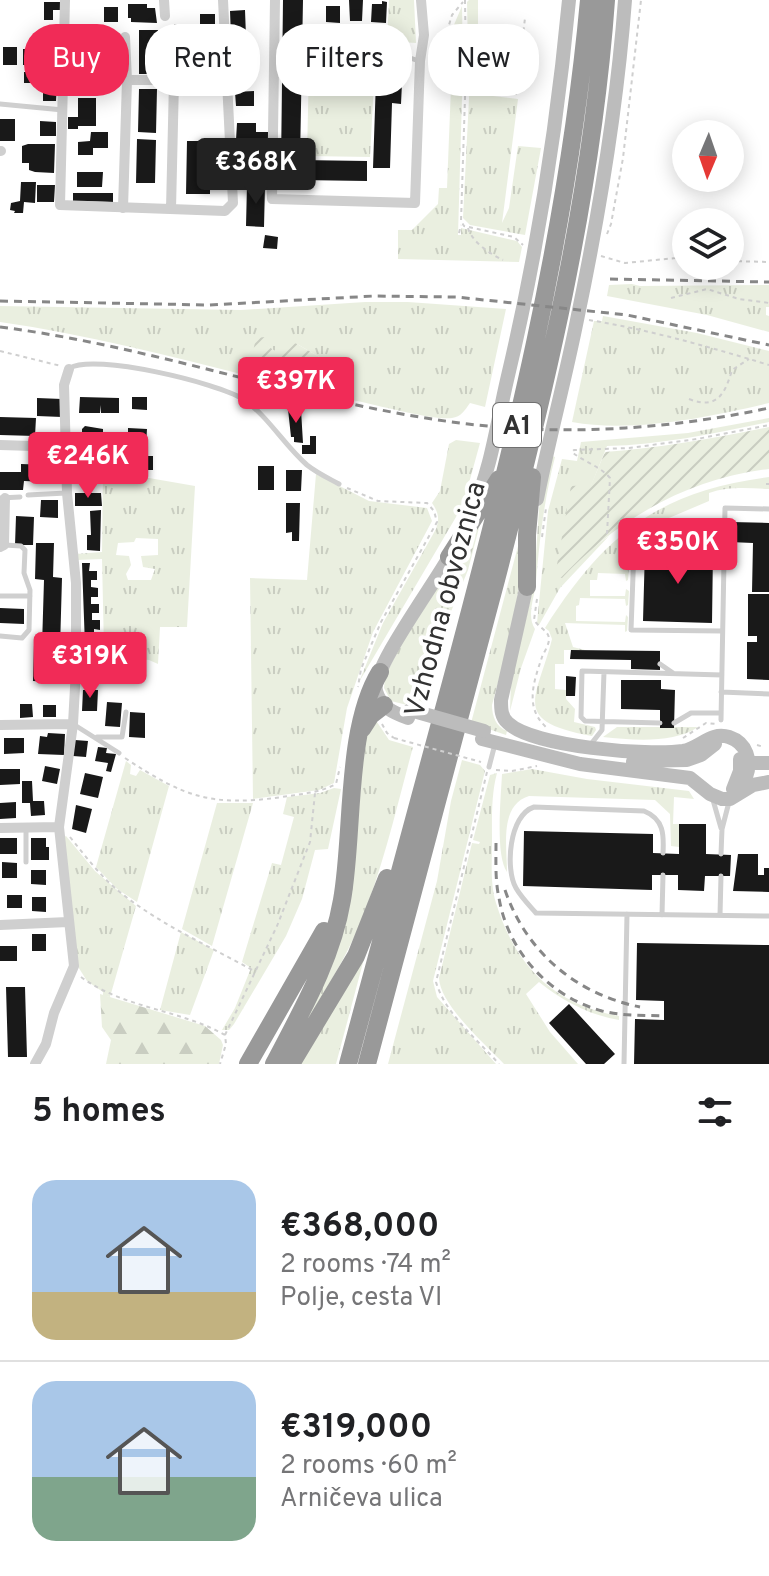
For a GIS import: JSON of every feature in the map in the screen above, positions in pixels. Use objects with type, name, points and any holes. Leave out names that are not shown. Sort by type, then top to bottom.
[{"type":"highway","name":"Vzhodna obvoznica","points":[[367,1064],[510,528],[544,387],[586,165],[598,3]]},
{"type":"highway","name":"Vzhodna obvoznica","points":[[348,1064],[507,466],[538,330],[598,3]]},
{"type":"highway","points":[[533,590],[530,497],[544,421],[544,387]]},
{"type":"highway","points":[[449,557],[507,466]]},
{"type":"highway","points":[[274,1064],[308,998],[333,937],[342,900],[363,708],[380,672]]},
{"type":"highway","points":[[361,731],[371,715],[380,710]]},
{"type":"highway","points":[[291,1064],[345,977],[375,913],[392,861],[409,838]]},
{"type":"highway","points":[[248,1064],[320,939],[335,902],[348,844]]},
{"type":"main road","points":[[569,0],[550,161],[511,364],[483,483],[449,557],[380,672],[376,691],[380,710],[409,714],[565,761],[642,771],[651,769],[732,794]]},
{"type":"main road","points":[[582,746],[519,730],[508,724],[502,713],[502,693],[533,590],[537,497],[597,221],[625,0]]},
{"type":"main road","points":[[487,738],[580,755],[677,762],[727,730],[740,744],[745,757],[746,777]]},
{"type":"main road","points":[[702,783],[707,741]]},
{"type":"main road","points":[[536,746],[682,751],[707,741],[730,746],[745,757],[767,758]]},
{"type":"main road","points":[[732,794],[745,757]]},
{"type":"main road","points":[[732,794],[746,777],[769,772]]},
{"type":"main road","points":[[702,783],[718,798],[769,782]]},
{"type":"street","points":[[65,0],[60,205],[225,211],[231,207],[228,96]]},
{"type":"street","points":[[164,0],[165,16]]},
{"type":"street","points":[[223,0],[224,24]]},
{"type":"street","points":[[275,0],[272,199],[415,203],[420,61],[424,35],[421,0]]},
{"type":"street","points":[[123,208],[126,96]]},
{"type":"street","points":[[171,209],[174,96]]},
{"type":"street","points":[[35,1064],[46,1044],[54,1013],[74,966],[59,825],[73,724],[76,601],[66,462],[64,385],[69,369]]},
{"type":"street","points":[[0,445],[66,447]]},
{"type":"street","points":[[2,498],[2,546]]},
{"type":"street","points":[[0,725],[73,724]]},
{"type":"street","points":[[0,828],[59,825]]},
{"type":"street","points":[[0,925],[68,922]]},
{"type":"lane","points":[[412,58],[420,61]]},
{"type":"lane","points":[[0,104],[64,110]]},
{"type":"lane","points":[[69,369],[90,362],[121,366],[233,393],[256,410],[305,462],[339,484]]},
{"type":"lane","points":[[66,462],[135,473]]},
{"type":"lane","points":[[28,495],[67,493]]},
{"type":"lane","points":[[2,498],[20,497]]},
{"type":"lane","points":[[727,730],[721,716],[725,508],[769,509]]},
{"type":"lane","points":[[722,631],[631,630],[634,548],[640,540],[648,535],[724,535]]},
{"type":"lane","points":[[0,636],[22,638],[28,634],[30,596],[24,573],[25,550],[21,546],[2,546]]},
{"type":"lane","points":[[0,596],[30,596]]},
{"type":"lane","points":[[622,672],[631,664]]},
{"type":"lane","points":[[660,664],[674,674]]},
{"type":"lane","points":[[660,723],[585,721],[581,717],[582,671],[722,675]]},
{"type":"lane","points":[[582,746],[602,730],[604,672]]},
{"type":"lane","points":[[721,692],[769,694]]},
{"type":"lane","points":[[96,736],[122,737],[126,712]]},
{"type":"lane","points":[[674,723],[691,713],[721,716]]},
{"type":"lane","points":[[707,741],[721,716]]},
{"type":"lane","points":[[73,724],[119,753]]},
{"type":"lane","points":[[487,738],[489,767]]},
{"type":"lane","points":[[702,783],[722,829]]},
{"type":"lane","points":[[721,854],[722,829],[732,794]]},
{"type":"lane","points":[[663,853],[662,826],[644,811],[534,807],[518,818],[513,834],[512,875],[515,886],[536,913],[769,916]]},
{"type":"lane","points":[[26,827],[26,862]]},
{"type":"lane","points":[[662,915],[663,875]]},
{"type":"lane","points":[[720,915],[721,876]]},
{"type":"lane","points":[[624,1064],[627,914]]},
{"type":"path","points":[[449,24],[452,15],[465,0]]},
{"type":"path","points":[[459,233],[462,224],[465,0]]},
{"type":"path","points":[[605,239],[611,224],[623,158],[641,0]]},
{"type":"path","points":[[524,24],[525,18]]},
{"type":"path","points":[[462,224],[519,240],[524,250]]},
{"type":"path","points":[[468,227],[471,236],[493,256],[503,260]]},
{"type":"path","points":[[601,257],[625,263],[672,258]]},
{"type":"path","points":[[744,261],[769,262]]},
{"type":"path","points":[[671,298],[707,289],[739,299],[769,303]]},
{"type":"path","points":[[588,320],[607,321],[769,365]]},
{"type":"path","points":[[0,351],[45,360],[69,369]]},
{"type":"path","points":[[689,399],[700,403],[718,399],[725,392],[732,370],[750,358]]},
{"type":"path","points":[[607,534],[610,478],[572,452],[697,439],[769,425]]},
{"type":"path","points":[[339,484],[378,501],[427,503],[434,511],[437,522],[381,622],[361,669],[358,688]]},
{"type":"path","points":[[542,537],[547,500]]},
{"type":"path","points":[[533,590],[534,620],[549,638],[533,687],[533,704],[540,721],[550,729]]},
{"type":"path","points":[[380,710],[387,733],[394,738],[481,762]]},
{"type":"path","points":[[682,739],[707,741]]},
{"type":"path","points":[[767,758],[764,747],[769,749]]},
{"type":"path","points":[[119,753],[169,786],[208,800],[250,801],[315,792],[336,784]]},
{"type":"path","points":[[499,1064],[449,1007],[440,995],[436,982],[489,767],[508,772]]},
{"type":"path","points":[[220,1064],[226,1044],[225,1035],[277,926],[310,842],[315,792]]},
{"type":"path","points":[[59,825],[119,892],[156,918],[256,972]]},
{"type":"path","points":[[470,841],[475,842]]},
{"type":"path","points":[[74,966],[81,977],[100,991],[132,1004],[194,1020],[225,1035]]},
{"type":"green space","points":[[389,0],[414,0],[416,43],[412,43],[412,24],[388,24]]},
{"type":"green space","points":[[478,0],[478,24],[467,24],[467,2]]},
{"type":"green space","points":[[462,6],[462,24],[454,24]]},
{"type":"green space","points":[[308,96],[373,96],[370,157],[307,156]]},
{"type":"green space","points":[[451,96],[462,96],[458,235],[461,235],[461,228],[517,241],[522,247],[519,262],[398,259],[398,230],[412,230],[438,204],[439,188],[447,188]]},
{"type":"green space","points":[[493,96],[518,99],[502,223],[509,208],[518,146],[541,148],[525,235],[470,225],[463,218],[469,98]]},
{"type":"green space","points":[[609,285],[769,285],[766,315],[769,316],[769,332],[707,315],[607,296]]},
{"type":"green space","points":[[365,302],[506,309],[485,407],[470,403],[462,413],[452,418],[406,412],[90,338],[0,322],[0,306],[241,310]],"holes":[[[264,344],[275,351],[297,344],[323,359],[319,378],[251,365]]]},
{"type":"green space","points":[[603,316],[697,333],[769,351],[769,403],[645,425],[572,422],[594,321],[602,321]]},
{"type":"green space","points":[[265,337],[265,344],[275,351],[284,339],[323,359],[319,379],[250,365],[256,338]]},
{"type":"green space","points":[[769,418],[769,422],[688,438],[607,446],[562,577],[583,555],[609,536],[560,588],[539,625],[537,623],[548,511],[562,459],[577,461],[581,442],[688,433]]},
{"type":"green space","points":[[769,427],[769,469],[711,482],[656,505],[606,537],[562,578],[555,576],[571,486],[591,485],[605,452],[708,439]]},
{"type":"green space","points":[[456,440],[480,443],[466,494],[456,517],[359,682],[383,623],[436,529],[438,515],[432,503],[440,491],[449,444]]},
{"type":"green space","points":[[552,456],[555,457],[531,612],[535,629],[510,711],[511,681],[534,585],[539,508]]},
{"type":"green space","points":[[103,470],[195,486],[187,627],[160,627],[158,664],[149,660],[123,658],[117,650],[104,649],[102,559],[77,560],[76,554],[102,552]],"holes":[[[136,538],[158,539],[158,555],[141,556],[143,567],[155,569],[151,580],[128,580],[129,556],[116,555],[118,543],[134,542]]]},
{"type":"green space","points":[[316,474],[369,501],[427,508],[432,521],[373,632],[347,708],[334,783],[319,790],[253,799],[250,578],[307,580]]},
{"type":"green space","points":[[769,477],[769,489],[731,488],[709,493],[709,501],[643,529],[631,546],[628,580],[625,574],[598,573],[597,580],[590,580],[590,596],[625,596],[626,589],[629,591],[628,605],[625,599],[580,598],[576,606],[576,621],[625,622],[626,615],[627,631],[625,625],[565,623],[573,647],[585,650],[564,650],[564,664],[555,664],[555,689],[566,690],[566,699],[575,709],[574,722],[595,727],[596,730],[592,736],[566,730],[539,715],[535,704],[536,692],[552,639],[545,628],[589,568],[612,543],[637,523],[695,494]]},
{"type":"green space","points":[[481,520],[468,570],[448,619],[423,709],[391,701],[384,688],[385,676],[402,643]]},
{"type":"green space","points":[[522,531],[517,598],[492,705],[495,721],[507,731],[506,735],[471,723]]},
{"type":"green space","points":[[375,719],[389,740],[413,747],[383,859],[360,924],[337,970],[293,1043],[317,990],[368,727]]},
{"type":"green space","points":[[617,727],[698,727],[665,738],[639,740],[603,737]]},
{"type":"green space","points":[[462,760],[480,765],[485,771],[433,981],[437,997],[496,1064],[388,1064],[437,881],[451,801]]},
{"type":"green space","points":[[126,761],[131,765],[130,774],[136,776],[140,770],[169,786],[137,902],[117,889],[96,867]]},
{"type":"green space","points":[[532,769],[689,791],[694,799],[674,797],[673,824],[679,824],[679,847],[671,846],[670,814],[655,800],[529,796],[519,801],[509,817],[507,872],[500,840],[502,774]]},
{"type":"green space","points":[[497,773],[492,807],[493,888],[504,925],[514,945],[526,963],[556,991],[574,1002],[619,1016],[619,1020],[587,1011],[539,982],[526,994],[550,1032],[578,1064],[504,1064],[465,1024],[441,989],[439,978],[472,843],[480,842],[473,840],[490,775]]},
{"type":"green space","points":[[341,789],[328,849],[315,850],[302,899],[286,936],[234,1024],[229,1030],[222,1030],[235,1008],[251,968],[242,962],[272,863],[281,865],[294,817],[283,814],[287,797]]},
{"type":"green space","points":[[217,803],[253,803],[212,946],[182,929]]},
{"type":"green space","points":[[66,836],[95,871],[136,906],[110,997],[103,996],[103,992],[87,981],[77,965]]},
{"type":"green space","points":[[181,932],[214,950],[190,1015],[160,1010]]},
{"type":"green space","points":[[365,955],[336,1064],[299,1064]]},
{"type":"green space","points":[[100,994],[205,1026],[223,1045],[219,1064],[106,1064],[111,1040],[102,1027]]},
{"type":"building","points":[[283,0],[303,0],[303,24],[283,24]]},
{"type":"building","points":[[349,0],[363,0],[362,21],[350,21]]},
{"type":"building","points":[[382,1],[387,2],[386,23],[371,22],[372,4],[382,4]]},
{"type":"building","points":[[44,2],[61,2],[61,10],[53,10],[53,20],[44,20]]},
{"type":"building","points":[[128,4],[147,4],[147,8],[155,8],[157,23],[131,22]]},
{"type":"building","points":[[326,6],[340,6],[340,23],[326,22]]},
{"type":"building","points":[[104,7],[118,7],[118,22],[104,22]]},
{"type":"building","points":[[245,10],[246,24],[230,24],[230,11]]},
{"type":"building","points":[[200,14],[215,14],[215,24],[200,24]]},
{"type":"building","points":[[139,30],[145,30],[145,74],[139,74]]},
{"type":"building","points":[[3,47],[17,47],[17,65],[3,65]]},
{"type":"building","points":[[139,89],[145,89],[145,96],[157,96],[156,133],[138,132]]},
{"type":"building","points":[[43,96],[56,96],[56,101],[43,101]]},
{"type":"building","points":[[235,96],[254,96],[254,106],[236,106]]},
{"type":"building","points":[[282,96],[301,96],[300,160],[367,161],[367,181],[300,180],[300,165],[281,165]]},
{"type":"building","points":[[375,96],[401,96],[401,104],[392,103],[390,168],[373,168]]},
{"type":"building","points":[[78,98],[96,98],[96,126],[68,129],[68,117],[78,117]]},
{"type":"building","points":[[0,119],[15,119],[15,141],[0,141]]},
{"type":"building","points":[[40,121],[56,122],[56,136],[40,136]]},
{"type":"building","points":[[237,123],[256,123],[256,132],[270,132],[270,150],[261,150],[261,143],[254,143],[254,140],[236,140]]},
{"type":"building","points":[[91,132],[108,132],[108,148],[93,148],[93,155],[78,155],[78,142],[90,141]]},
{"type":"building","points":[[137,139],[156,140],[155,183],[136,183]]},
{"type":"building","points":[[187,141],[206,141],[205,189],[210,189],[210,194],[186,194]]},
{"type":"building","points":[[55,144],[54,173],[35,172],[29,170],[29,163],[22,163],[22,146]]},
{"type":"building","points":[[237,151],[255,151],[255,166],[250,166],[251,176],[243,176],[238,170]]},
{"type":"building","points":[[77,172],[103,172],[102,187],[77,187]]},
{"type":"building","points":[[21,182],[36,182],[35,203],[24,202],[23,213],[14,213],[10,210],[11,203],[20,201]]},
{"type":"building","points":[[37,185],[55,185],[54,202],[37,202]]},
{"type":"building","points":[[247,185],[265,185],[264,227],[246,226]]},
{"type":"building","points":[[73,193],[113,193],[113,202],[73,201]]},
{"type":"building","points":[[265,235],[278,237],[277,249],[263,248]]},
{"type":"building","points":[[80,397],[119,398],[119,413],[101,413],[100,405],[100,413],[79,413]]},
{"type":"building","points":[[132,397],[147,397],[147,410],[132,409]]},
{"type":"building","points":[[37,398],[62,399],[62,417],[37,416]]},
{"type":"building","points":[[288,409],[301,410],[303,443],[294,442],[294,437],[291,437]]},
{"type":"building","points":[[0,417],[36,418],[35,436],[0,435]]},
{"type":"building","points":[[85,426],[103,429],[103,441],[82,441]]},
{"type":"building","points":[[128,428],[147,429],[146,445],[123,445],[123,434],[128,434]]},
{"type":"building","points":[[310,436],[316,436],[316,454],[302,454],[302,445],[310,445]]},
{"type":"building","points":[[134,451],[153,456],[153,470],[137,470]]},
{"type":"building","points":[[21,464],[49,465],[50,482],[24,481],[23,490],[0,490],[0,472],[21,472]]},
{"type":"building","points":[[258,466],[274,466],[274,490],[258,490]]},
{"type":"building","points":[[286,470],[302,470],[301,491],[286,491]]},
{"type":"building","points":[[75,493],[101,493],[102,506],[75,506]]},
{"type":"building","points":[[41,500],[58,500],[58,518],[40,517]]},
{"type":"building","points":[[286,503],[300,503],[299,541],[292,541],[292,532],[286,533]]},
{"type":"building","points":[[101,510],[100,551],[87,550],[87,535],[91,535],[90,511]]},
{"type":"building","points":[[16,516],[34,517],[33,545],[15,545]]},
{"type":"building","points":[[731,522],[769,523],[769,592],[752,592],[753,543],[730,542]]},
{"type":"building","points":[[36,543],[54,543],[53,577],[62,578],[60,648],[50,648],[50,682],[33,681],[34,645],[42,646],[44,580],[35,579]]},
{"type":"building","points":[[645,549],[713,550],[712,623],[643,621]]},
{"type":"building","points":[[82,563],[90,563],[89,571],[97,571],[97,580],[91,580],[91,587],[98,588],[98,597],[91,597],[91,604],[99,604],[99,613],[92,613],[92,620],[100,620],[100,630],[94,629],[94,637],[101,637],[101,646],[85,646]]},
{"type":"building","points":[[748,594],[769,594],[769,680],[747,679],[747,642],[757,642],[757,636],[748,636]]},
{"type":"building","points":[[0,608],[24,609],[24,624],[0,623]]},
{"type":"building","points":[[571,650],[660,651],[660,670],[631,669],[631,660],[570,659]]},
{"type":"building","points":[[566,676],[576,677],[575,696],[566,696]]},
{"type":"building","points":[[621,680],[661,680],[661,689],[675,690],[674,728],[660,728],[660,710],[621,709]]},
{"type":"building","points":[[83,690],[98,690],[97,711],[82,711]]},
{"type":"building","points":[[107,702],[122,703],[120,727],[105,726]]},
{"type":"building","points":[[20,704],[32,704],[33,717],[20,718]]},
{"type":"building","points":[[43,705],[56,705],[56,717],[43,717]]},
{"type":"building","points":[[130,712],[145,713],[145,738],[129,737]]},
{"type":"building","points":[[48,733],[65,734],[64,755],[38,754],[40,736],[47,737]]},
{"type":"building","points":[[4,738],[24,738],[24,753],[4,754]]},
{"type":"building","points":[[75,740],[88,741],[86,757],[73,756]]},
{"type":"building","points":[[98,747],[107,748],[106,753],[116,754],[111,772],[106,771],[108,763],[95,761]]},
{"type":"building","points":[[45,766],[60,769],[57,784],[42,781]]},
{"type":"building","points":[[0,769],[20,769],[20,784],[0,785]]},
{"type":"building","points":[[85,773],[103,777],[98,798],[80,794]]},
{"type":"building","points":[[22,781],[32,781],[33,801],[44,801],[45,815],[31,816],[30,803],[22,803]]},
{"type":"building","points":[[16,802],[16,818],[0,819],[0,803]]},
{"type":"building","points":[[76,805],[92,809],[86,833],[72,829]]},
{"type":"building","points":[[679,824],[706,824],[706,854],[731,855],[730,876],[705,876],[704,891],[678,890],[678,875],[652,875],[652,890],[523,886],[524,831],[653,834],[653,853],[679,854]]},
{"type":"building","points":[[0,838],[17,838],[17,854],[0,854]]},
{"type":"building","points":[[31,838],[46,838],[49,860],[31,860]]},
{"type":"building","points":[[738,854],[758,854],[758,875],[764,875],[764,868],[769,868],[769,892],[733,891]]},
{"type":"building","points":[[2,862],[17,863],[17,878],[2,878]]},
{"type":"building","points":[[31,870],[46,870],[46,885],[31,884]]},
{"type":"building","points":[[7,895],[22,895],[22,908],[7,908]]},
{"type":"building","points":[[32,897],[46,897],[46,912],[32,911]]},
{"type":"building","points":[[32,934],[46,934],[46,951],[32,951]]},
{"type":"building","points":[[637,943],[769,945],[769,1064],[634,1064],[635,1019],[664,1020],[664,1001],[636,1000]]},
{"type":"building","points":[[0,946],[17,946],[17,961],[0,961]]},
{"type":"building","points":[[6,987],[25,987],[27,1057],[8,1057]]},
{"type":"building","points":[[569,1004],[615,1054],[604,1064],[586,1064],[549,1023]]},
{"type":"railway","points":[[610,279],[769,282]]},
{"type":"railway","points":[[0,301],[209,305],[374,296],[456,297],[627,315],[769,345]]},
{"type":"railway","points":[[0,327],[118,348],[350,404],[468,424],[582,430],[694,421],[769,408]]},
{"type":"railway","points":[[496,843],[497,884],[504,918],[534,970],[565,995],[602,1011],[664,1016]]},
{"type":"railway","points":[[505,890],[526,933],[556,967],[595,992],[640,1007]]}]
